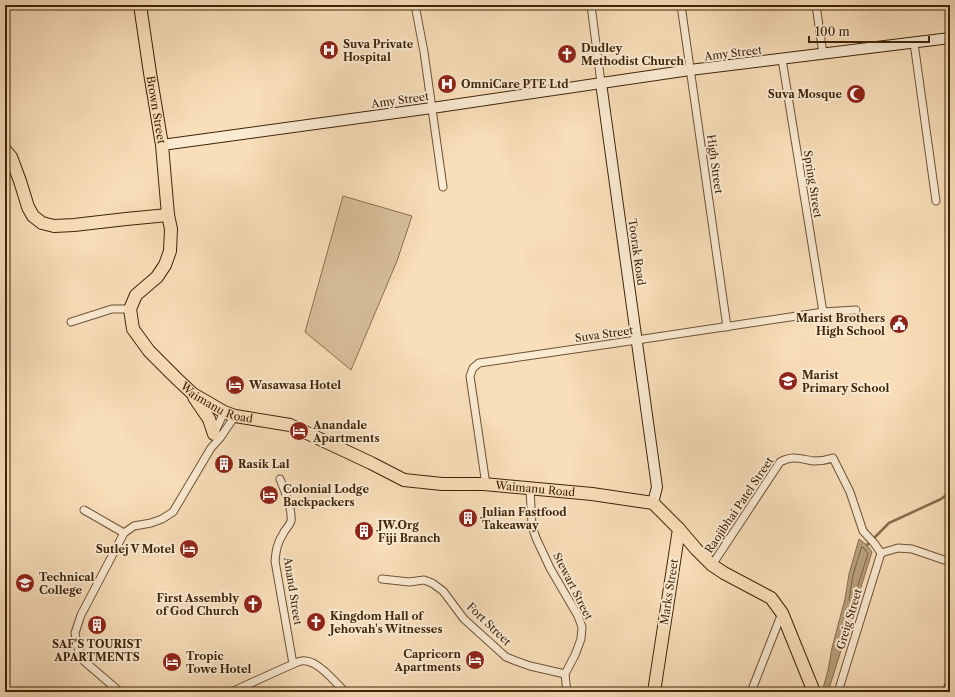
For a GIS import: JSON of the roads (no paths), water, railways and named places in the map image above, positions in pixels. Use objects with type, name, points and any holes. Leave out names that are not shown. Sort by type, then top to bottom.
[{"type":"main road","name":"Brown Street","points":[[140,5],[162,146],[168,215]]},
{"type":"main road","name":"Amy Street","points":[[162,146],[690,70],[950,38]]},
{"type":"main road","name":"Toorak Road","points":[[601,83],[657,487],[652,503]]},
{"type":"main road","points":[[5,150],[11,157],[28,207],[33,216],[42,223],[54,226],[74,225],[168,215],[171,229],[170,251],[165,265],[157,277],[136,295],[130,308]]},
{"type":"main road","name":"Waimanu Road","points":[[130,308],[133,329],[149,351],[193,394],[229,414],[290,425],[404,480],[442,484],[484,484],[592,494],[652,503]]},
{"type":"main road","points":[[193,394],[209,419],[214,434]]},
{"type":"main road","points":[[652,503],[679,529],[712,565],[771,598],[782,613],[814,692]]},
{"type":"main road","name":"Marks Street","points":[[654,692],[679,529]]},
{"type":"street","points":[[415,5],[424,52],[443,187]]},
{"type":"street","name":"Toorak Road","points":[[591,5],[601,83]]},
{"type":"street","name":"High Street","points":[[681,5],[727,326]]},
{"type":"street","points":[[816,5],[823,54]]},
{"type":"street","points":[[914,43],[936,201]]},
{"type":"street","name":"Spring Street","points":[[782,59],[823,312]]},
{"type":"street","points":[[71,322],[112,308],[130,308]]},
{"type":"street","name":"Suva Street","points":[[484,484],[485,478],[470,376],[473,368],[479,362],[823,312],[856,310]]},
{"type":"street","points":[[211,448],[214,434],[229,414]]},
{"type":"street","points":[[120,692],[84,661],[78,648],[75,633],[81,615],[124,533],[134,526],[151,523],[162,519],[173,512],[211,448],[220,438],[229,414]]},
{"type":"street","name":"Raojibhai Patel Street","points":[[712,565],[780,462],[787,458],[815,461],[823,461],[833,458],[850,492],[863,531],[881,553]]},
{"type":"street","name":"Anand Street","points":[[280,479],[287,497],[291,520],[278,544],[275,561],[293,664]]},
{"type":"street","name":"Stewart Street","points":[[530,489],[532,526],[536,538],[550,568],[578,616],[582,627],[581,639],[565,674]]},
{"type":"street","points":[[84,510],[124,533]]},
{"type":"street","points":[[881,553],[898,548],[912,549],[950,562]]},
{"type":"street","name":"Greig Street","points":[[838,692],[881,553]]},
{"type":"street","name":"Fort Street","points":[[382,579],[409,582],[424,580],[432,583],[443,591],[464,619],[506,657],[530,666],[565,674]]},
{"type":"street","points":[[751,692],[782,613]]},
{"type":"street","points":[[231,692],[304,660],[318,666],[345,692]]},
{"type":"street","points":[[565,674],[566,692]]},
{"type":"street","points":[[945,692],[950,684]]},
{"type":"water","points":[[859,539],[867,545],[872,552],[828,692],[822,692],[845,599],[849,574]]},
{"type":"waterway","points":[[867,545],[889,523],[941,499],[950,492]]},
{"type":"place","name":"Suva Private Hospital","points":[[329,50]]},
{"type":"place","name":"Dudley Methodist Church","points":[[567,54]]},
{"type":"place","name":"OmniCare PTE Ltd","points":[[447,84]]},
{"type":"place","name":"Suva Mosque","points":[[856,94]]},
{"type":"place","name":"Marist Brothers High School","points":[[899,324]]},
{"type":"place","name":"Marist Primary School","points":[[788,381]]},
{"type":"place","name":"Wasawasa Hotel","points":[[235,385]]},
{"type":"place","name":"Anandale Apartments","points":[[299,431]]},
{"type":"place","name":"Rasik Lal","points":[[224,464]]},
{"type":"place","name":"Colonial Lodge Backpackers","points":[[269,495]]},
{"type":"place","name":"Julian Fastfood Takeaway","points":[[468,518]]},
{"type":"place","name":"JW.Org Fiji Branch","points":[[364,531]]},
{"type":"place","name":"Sutlej V Motel","points":[[189,549]]},
{"type":"place","name":"Technical College","points":[[25,583]]},
{"type":"place","name":"First Assembly of God Church","points":[[253,604]]},
{"type":"place","name":"Kingdom Hall of Jehovah's Witnesses","points":[[316,622]]},
{"type":"place","name":"SAF'S TOURIST APARTMENTS","points":[[97,625]]},
{"type":"place","name":"Capricorn Apartments","points":[[475,660]]},
{"type":"place","name":"Tropic Towe Hotel","points":[[172,662]]}]
